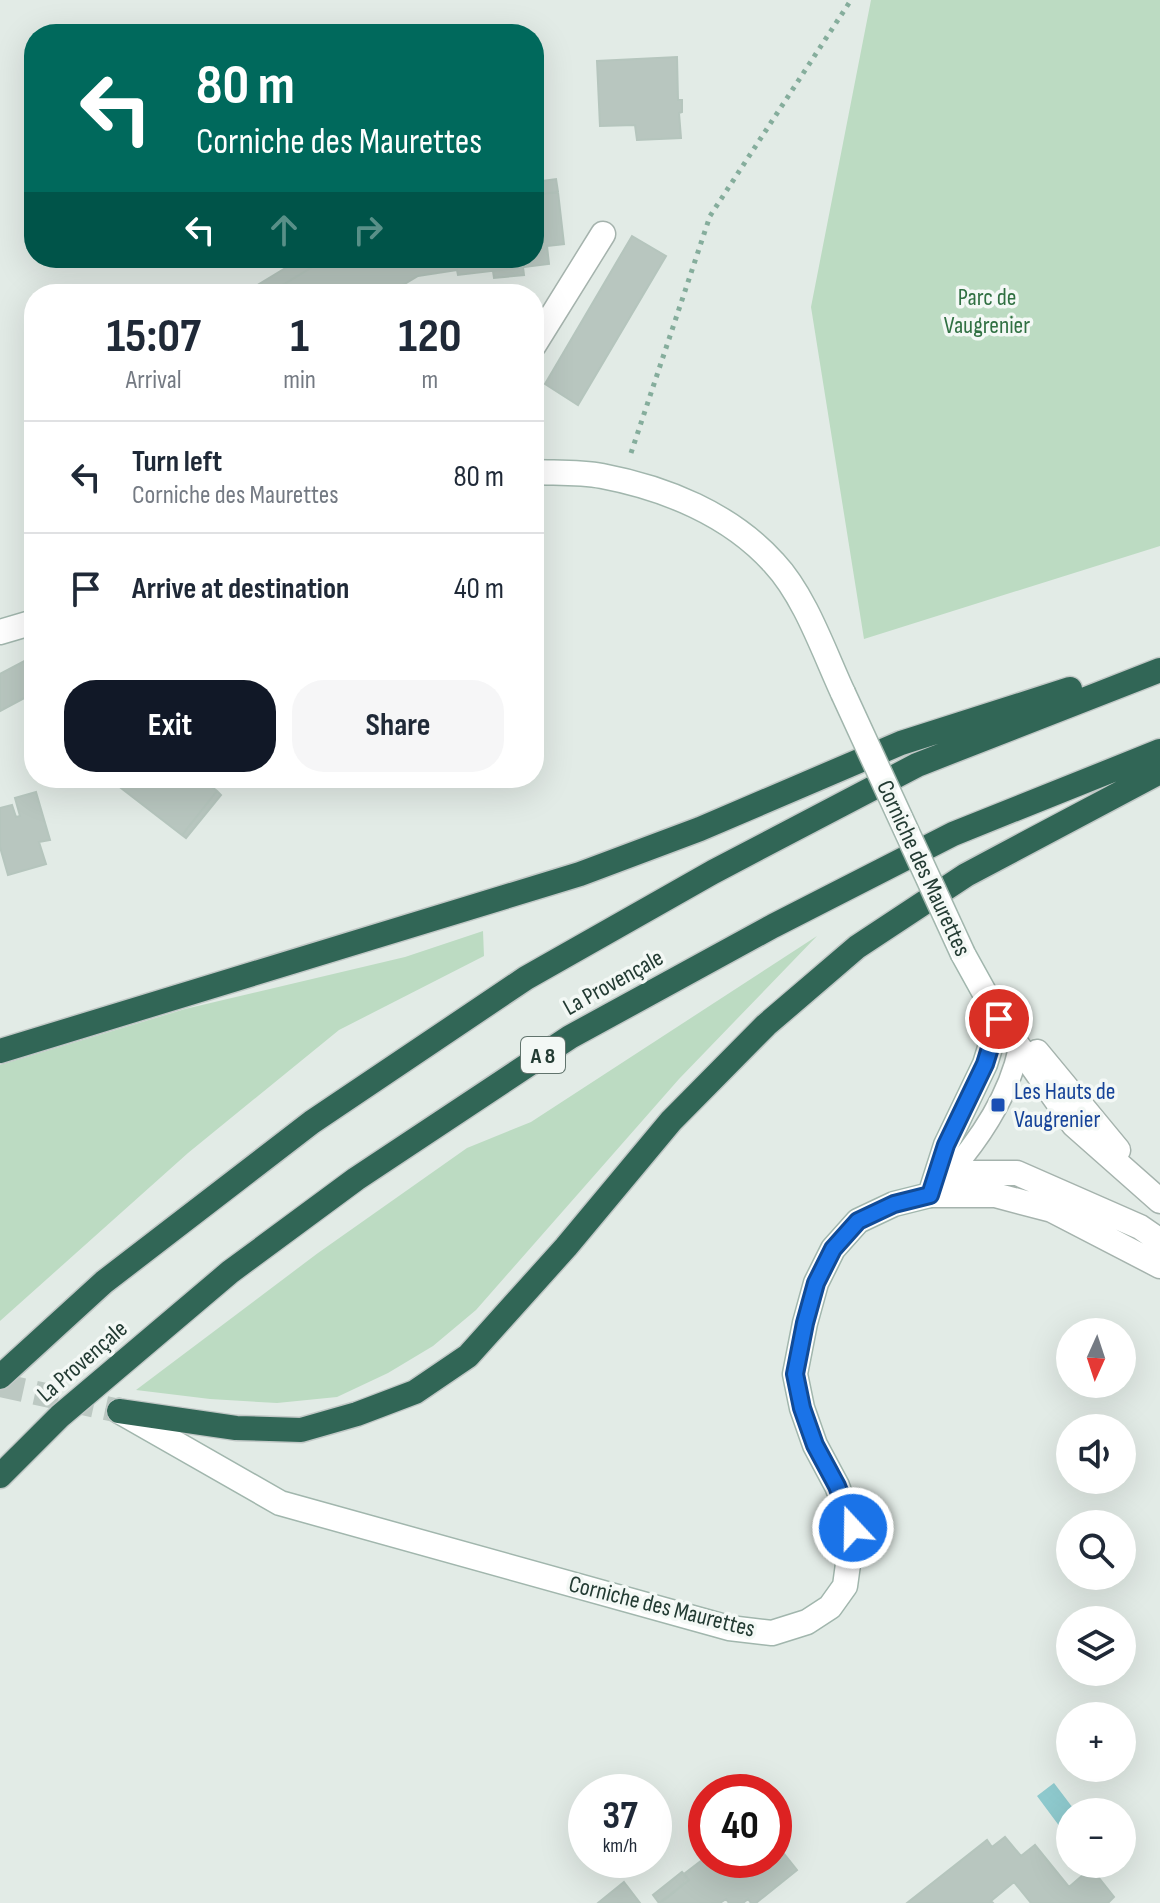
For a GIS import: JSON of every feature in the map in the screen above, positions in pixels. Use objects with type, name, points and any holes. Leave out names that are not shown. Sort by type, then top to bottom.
[{"type":"highway","points":[[0,1051],[580,874],[700,829],[901,743],[1160,661]]},
{"type":"highway","name":"La Provençale","points":[[0,1377],[104,1282],[312,1122],[526,978],[713,872],[917,765],[1160,670]]},
{"type":"highway","name":"La Provençale","points":[[0,1476],[60,1416],[230,1272],[356,1179],[570,1037],[773,926],[953,834],[1160,751]]},
{"type":"highway","points":[[119,1411],[236,1428],[301,1430],[357,1414],[415,1392],[468,1356],[566,1247],[671,1121],[766,1025],[857,947],[966,875],[1160,772]]},
{"type":"street","points":[[544,329],[603,234]]},
{"type":"street","name":"Corniche des Maurettes","points":[[544,472],[599,475],[690,502],[738,530],[776,564],[799,600],[963,954],[999,1019]]},
{"type":"street","points":[[0,632],[24,625]]},
{"type":"street","points":[[999,1019],[1074,1125],[1156,1197]]},
{"type":"street","points":[[930,1195],[946,1145],[985,1064],[999,1019]]},
{"type":"street","points":[[999,1019],[1040,1055],[1156,1197]]},
{"type":"street","points":[[930,1195],[965,1173],[1017,1173],[1140,1227],[1160,1241]]},
{"type":"street","name":"Corniche des Maurettes","points":[[119,1411],[280,1503],[729,1628],[772,1633],[807,1622],[830,1607],[845,1586],[850,1559],[853,1528],[837,1486],[815,1445],[802,1408],[795,1374],[816,1283],[833,1249],[858,1221],[894,1204],[930,1195]]},
{"type":"street","points":[[930,1195],[995,1195],[1052,1210],[1160,1266]]},
{"type":"lane","points":[[930,1195],[980,1137],[1014,1071],[1019,1048]]},
{"type":"path","points":[[622,481],[710,216],[851,0]]},
{"type":"green space","name":"Parc de Vaugrenier","points":[[871,0],[1160,0],[1160,546],[864,639],[811,307]]},
{"type":"green space","points":[[483,931],[484,956],[339,1030],[188,1153],[0,1321],[0,1065],[185,1009],[405,957]]},
{"type":"green space","points":[[817,936],[679,1079],[476,1310],[433,1346],[388,1373],[337,1397],[277,1403],[136,1390],[318,1253],[467,1148],[531,1122]]},
{"type":"water","points":[[1054,1783],[1065,1798],[1056,1798],[1056,1822],[1037,1796]]},
{"type":"building","points":[[677,57],[678,100],[682,100],[682,112],[679,113],[681,138],[637,140],[635,125],[600,126],[597,61]]},
{"type":"building","points":[[556,179],[558,192],[544,194],[544,181]]},
{"type":"building","points":[[558,192],[564,244],[547,246],[549,264],[544,265],[544,194]]},
{"type":"building","points":[[632,236],[666,256],[578,405],[545,384]]},
{"type":"building","points":[[286,268],[311,268],[284,284],[259,284]]},
{"type":"building","points":[[311,268],[516,268],[458,275],[457,270],[418,276],[405,284],[284,284]]},
{"type":"building","points":[[523,268],[524,275],[494,278],[493,271]]},
{"type":"building","points":[[24,661],[24,698],[0,711],[0,674]]},
{"type":"building","points":[[121,788],[213,788],[217,791],[182,835]]},
{"type":"building","points":[[217,791],[221,795],[186,838],[182,835]]},
{"type":"building","points":[[36,792],[50,840],[39,842],[46,864],[8,875],[0,847],[0,808],[12,805],[16,817],[20,816],[15,798]]},
{"type":"building","points":[[1005,1837],[1021,1856],[1035,1845],[1056,1871],[1056,1878],[1062,1878],[1069,1887],[1079,1878],[1099,1878],[1114,1897],[1108,1903],[1031,1903],[1014,1882],[991,1901],[993,1903],[907,1903],[987,1840],[992,1847]]},
{"type":"building","points":[[688,1871],[688,1878],[787,1878],[756,1903],[748,1899],[743,1903],[729,1903],[726,1899],[720,1903],[661,1903],[689,1880],[684,1874]]},
{"type":"building","points":[[682,1872],[689,1880],[659,1903],[653,1895]]},
{"type":"building","points":[[624,1882],[640,1903],[598,1903]]},
{"type":"tunnel","points":[[0,1385],[119,1411]]},
{"type":"place","name":"Les Hauts de Vaugrenier","points":[[998,1105]]},
{"type":"route","points":[[853,1528],[837,1486],[815,1445],[802,1408],[795,1374],[816,1283],[833,1249],[858,1221],[894,1204],[930,1195],[946,1145],[985,1064],[999,1019]]}]
